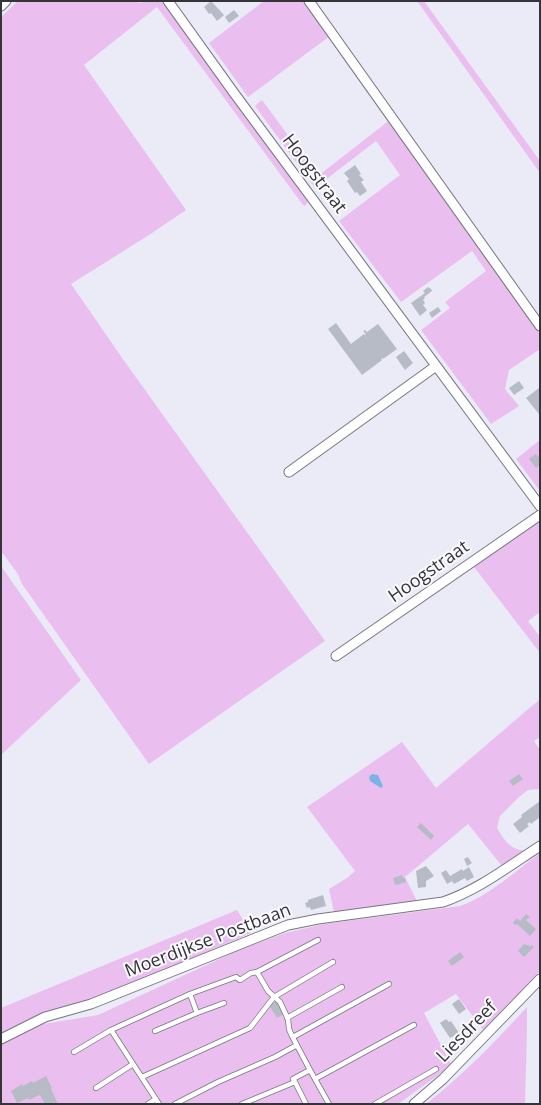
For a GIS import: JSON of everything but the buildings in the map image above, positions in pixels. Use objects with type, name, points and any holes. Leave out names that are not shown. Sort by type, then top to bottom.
[{"type":"street","points":[[1,6],[6,1]]},
{"type":"street","name":"Hoogstraat","points":[[168,1],[540,506]]},
{"type":"street","points":[[309,1],[540,326]]},
{"type":"street","points":[[289,472],[436,366]]},
{"type":"street","name":"Hoogstraat","points":[[336,656],[540,515]]},
{"type":"street","name":"Moerdijkse Postbaan","points":[[1,1039],[45,1017],[91,1004],[288,925],[318,919],[443,902],[461,896],[540,846]]},
{"type":"street","name":"Liesdreef","points":[[414,1104],[443,1079],[540,980]]},
{"type":"lane","points":[[74,1052],[112,1030],[190,994],[223,980],[236,977],[240,980],[318,940]]},
{"type":"lane","points":[[142,1077],[250,1028],[274,997],[333,962]]},
{"type":"lane","points":[[257,972],[268,990],[280,1002],[287,1018],[289,1029],[329,1104]]},
{"type":"lane","points":[[293,1037],[389,984]]},
{"type":"lane","points":[[287,1018],[342,987]]},
{"type":"lane","points":[[190,994],[196,1013]]},
{"type":"lane","points":[[155,1031],[224,1003]]},
{"type":"lane","points":[[315,1079],[414,1025]]},
{"type":"lane","points":[[112,1030],[159,1104]]},
{"type":"lane","points":[[175,1104],[297,1045]]},
{"type":"lane","points":[[96,1088],[134,1064]]},
{"type":"lane","points":[[375,1104],[436,1069]]},
{"type":"lane","points":[[306,1104],[293,1079],[310,1070]]},
{"type":"lane","points":[[242,1104],[295,1082]]},
{"type":"lane","points":[[148,1104],[156,1099]]},
{"type":"shaded area","points":[[18,1],[136,1],[141,3],[143,1],[163,1],[309,200],[305,206],[303,205],[157,7],[84,65],[186,210],[71,284],[325,641],[149,764],[22,584],[18,574],[1,551],[1,17]]},
{"type":"shaded area","points":[[264,1],[304,1],[330,36],[248,97],[209,43]]},
{"type":"shaded area","points":[[417,1],[424,1],[540,161],[540,173]]},
{"type":"shaded area","points":[[262,100],[318,176],[391,119],[540,331],[540,349],[509,370],[505,389],[519,406],[491,424],[421,330],[450,308],[445,302],[486,271],[472,251],[401,302],[339,221],[400,175],[376,141],[315,188],[255,106]]},
{"type":"shaded area","points":[[540,440],[540,491],[516,459]]},
{"type":"shaded area","points":[[540,520],[540,612],[528,621],[540,637],[540,653],[474,567]]},
{"type":"shaded area","points":[[1,566],[81,680],[1,755]]},
{"type":"shaded area","points":[[540,699],[540,737],[534,741],[540,750],[540,789],[528,790],[519,797],[500,816],[497,828],[511,846],[524,850],[502,866],[468,824],[405,877],[417,901],[334,912],[329,889],[355,871],[307,807],[402,742],[436,788]]},
{"type":"shaded area","points":[[540,853],[540,971],[484,1031],[456,994],[424,1013],[451,1064],[398,1104],[1,1104],[1,1044],[43,1024],[98,1015],[239,950],[285,933],[324,924],[460,906],[491,890]]},
{"type":"shaded area","points":[[237,910],[251,933],[127,986],[26,1021],[1,1033],[1,1008]]},
{"type":"shaded area","points":[[527,1007],[525,1104],[426,1104],[478,1058]]},
{"type":"water","points":[[372,774],[378,775],[383,786],[381,788],[370,781],[369,777]]}]
